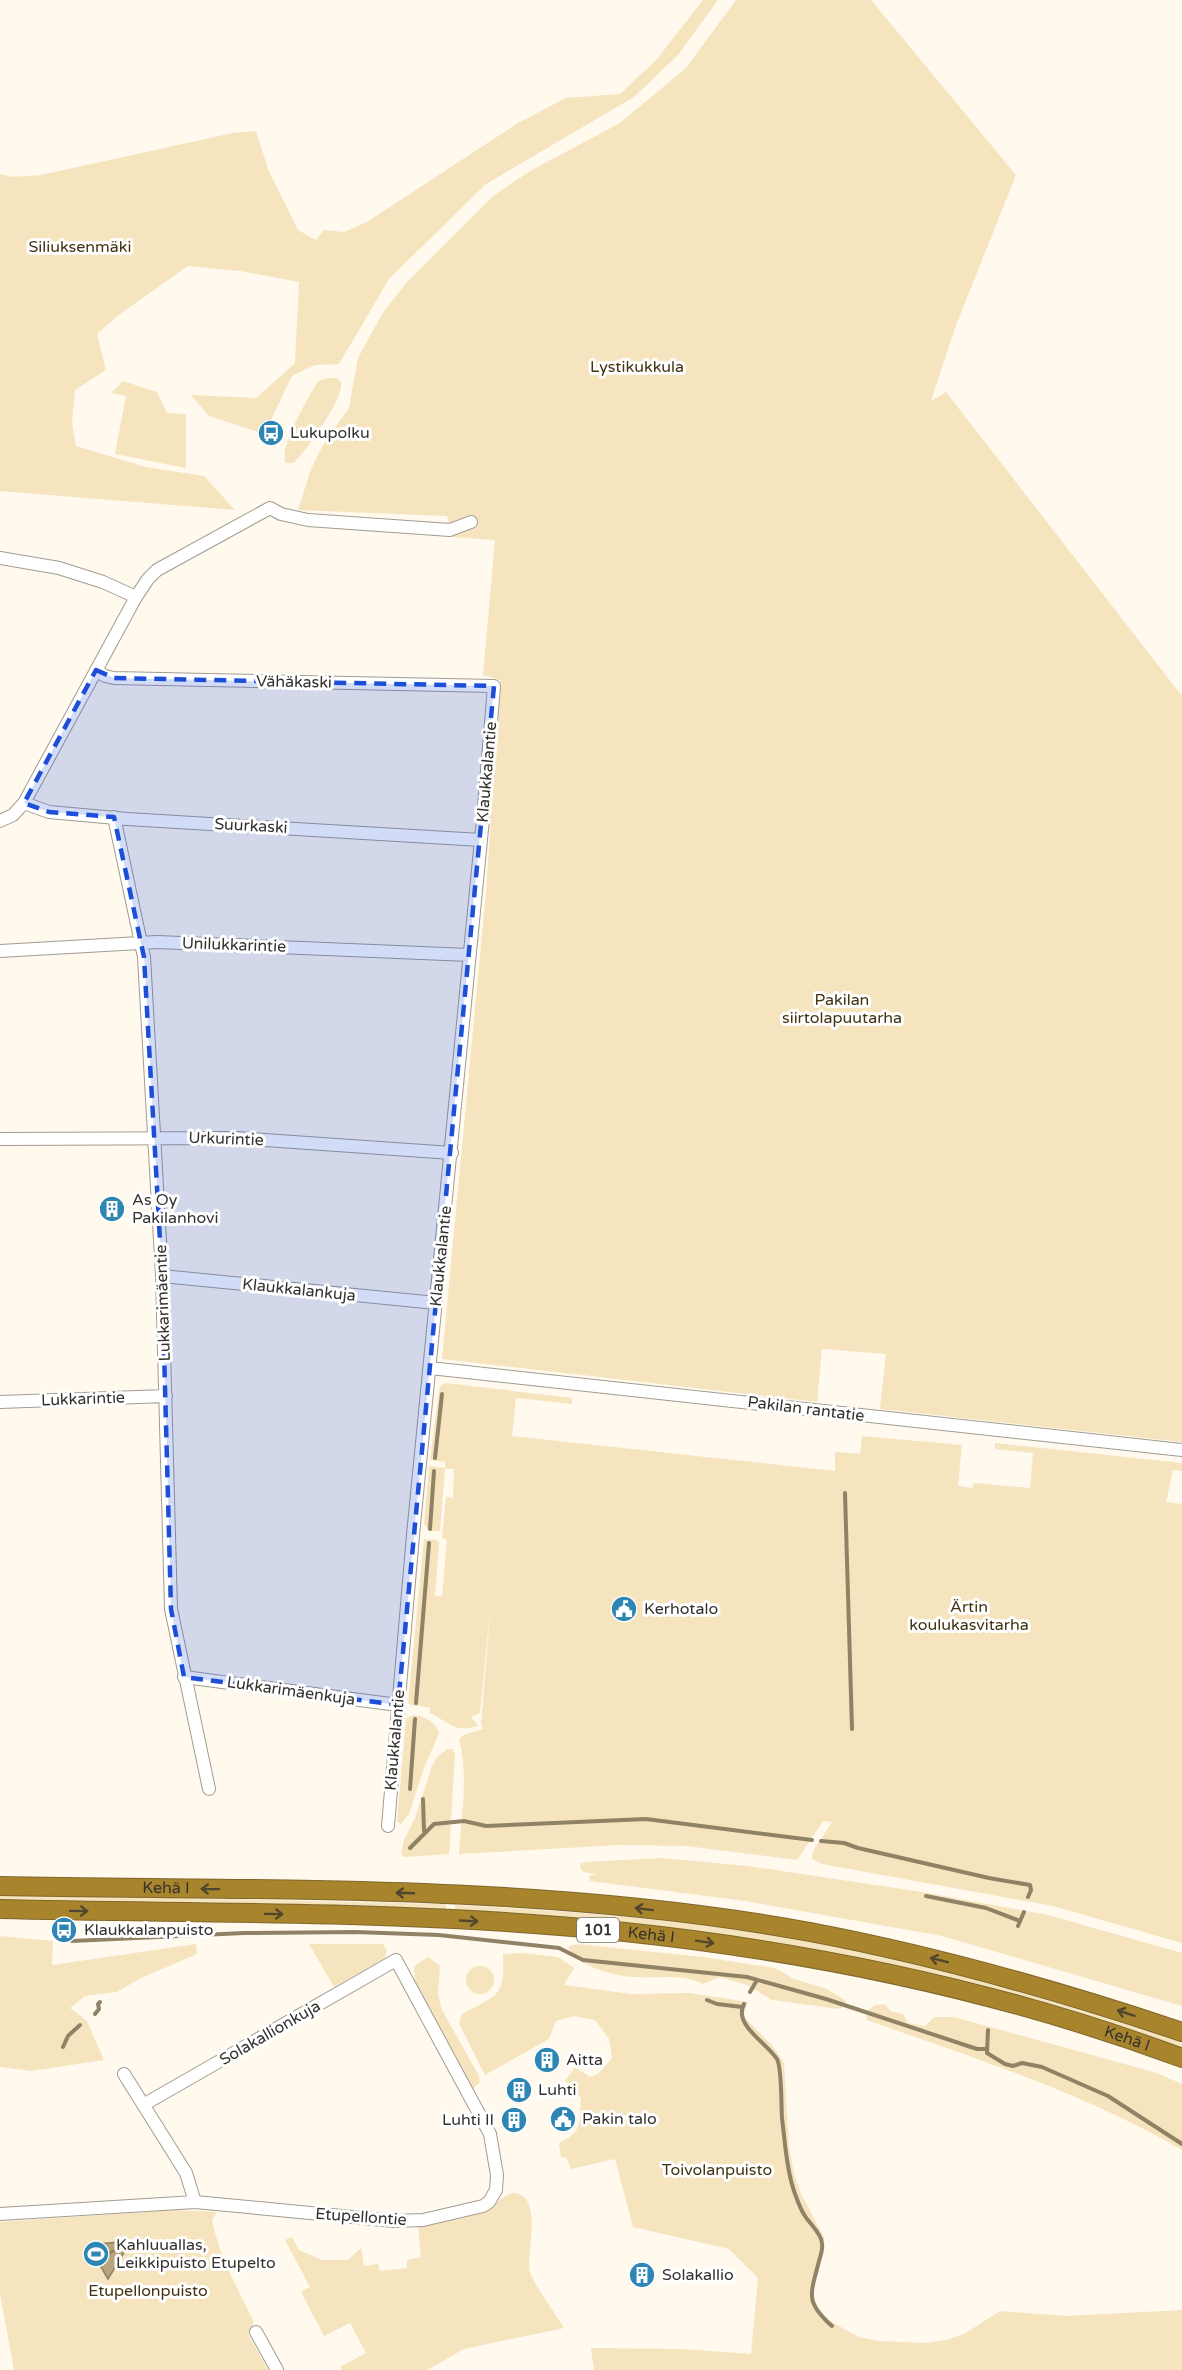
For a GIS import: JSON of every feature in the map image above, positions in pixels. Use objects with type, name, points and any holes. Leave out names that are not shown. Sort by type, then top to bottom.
[{"type":"highway","name":"Kehä I","points":[[0,1886],[431,1894],[568,1902],[684,1914],[809,1932],[915,1954],[1020,1981],[1182,2032]]},
{"type":"highway","name":"Kehä I","points":[[0,1909],[346,1915],[439,1919],[566,1927],[680,1939],[805,1958],[909,1979],[1002,2002],[1182,2058]]},
{"type":"street","points":[[0,821],[13,815],[24,803],[136,597],[157,570],[270,508],[281,514],[308,520],[450,530],[471,522]]},
{"type":"street","points":[[0,558],[59,568],[103,582],[136,597]]},
{"type":"street","name":"Vähäkaski","points":[[96,670],[105,676],[114,678],[494,686]]},
{"type":"street","name":"Klaukkalantie","points":[[387,1826],[452,1153],[494,686]]},
{"type":"street","name":"Suurkaski","points":[[24,803],[49,813],[481,840]]},
{"type":"street","name":"Lukkarimäentie","points":[[114,818],[144,957],[162,1276],[171,1609],[209,1788]]},
{"type":"street","name":"Unilukkarintie","points":[[0,951],[141,943],[469,955]]},
{"type":"street","name":"Urkurintie","points":[[0,1139],[236,1138],[452,1153]]},
{"type":"street","name":"Klaukkalankuja","points":[[162,1276],[436,1303]]},
{"type":"street","name":"Pakilan rantatie","points":[[430,1368],[1182,1450]]},
{"type":"street","name":"Lukkarintie","points":[[0,1402],[166,1396]]},
{"type":"street","name":"Lukkarimäenkuja","points":[[184,1677],[398,1705]]},
{"type":"street","name":"Solakallionkuja","points":[[143,2104],[396,1960]]},
{"type":"street","name":"Etupellontie","points":[[0,2214],[195,2202],[394,2222],[450,2215],[489,2202],[496,2190],[497,2175],[490,2134],[396,1960]]},
{"type":"street","points":[[124,2074],[186,2173],[195,2202]]},
{"type":"street","points":[[256,2332],[277,2370]]},
{"type":"highlighted area","points":[[96,670],[114,678],[494,686],[398,1705],[184,1677],[171,1609],[162,1276],[144,957],[114,817],[49,812],[24,803]]},
{"type":"green space","name":"Siliuksenmäki","points":[[703,0],[718,0],[678,55],[634,97],[486,184],[389,279],[339,364],[315,365],[292,376],[264,434],[209,416],[191,395],[256,398],[295,363],[299,282],[240,271],[188,266],[120,314],[97,334],[106,370],[75,390],[72,422],[76,446],[146,467],[204,476],[235,510],[0,491],[0,174],[12,177],[41,175],[233,133],[256,131],[268,169],[298,230],[316,240],[324,230],[344,232],[367,222],[518,123],[566,98],[620,94],[657,59]]},
{"type":"green space","name":"Pakilan siirtolapuutarha","points":[[736,0],[871,0],[1016,175],[955,328],[931,401],[946,392],[1182,696],[1182,1442],[880,1409],[886,1354],[822,1349],[817,1402],[442,1359],[486,892],[500,680],[483,675],[495,540],[452,537],[447,516],[298,510],[311,469],[323,445],[349,408],[358,358],[382,314],[407,282],[493,196],[530,171],[620,123],[686,68]]},
{"type":"green space","points":[[328,378],[341,381],[337,399],[324,424],[300,456],[294,463],[286,463],[284,456],[286,446],[296,422],[318,381]]},
{"type":"green space","points":[[123,381],[157,392],[167,413],[186,414],[186,468],[115,454],[126,396],[111,393]]},
{"type":"green space","name":"Ärtin koulukasvitarha","points":[[446,1383],[572,1398],[572,1404],[516,1398],[512,1436],[835,1471],[835,1452],[860,1454],[862,1436],[962,1445],[958,1486],[972,1488],[974,1483],[1030,1488],[1033,1453],[995,1449],[995,1443],[1182,1463],[1182,1471],[1173,1470],[1166,1502],[1182,1504],[1182,1943],[1053,1906],[822,1864],[812,1859],[813,1851],[832,1822],[823,1821],[797,1860],[686,1846],[621,1845],[459,1854],[464,1767],[459,1739],[483,1729],[481,1724],[491,1602],[480,1713],[471,1717],[478,1726],[457,1728],[430,1713],[430,1708],[408,1703],[424,1539],[437,1540],[439,1543],[435,1596],[442,1596],[447,1541],[442,1537],[446,1497],[453,1498],[454,1469],[445,1469],[440,1531],[429,1531],[424,1524],[429,1466],[445,1468],[445,1462],[430,1460],[439,1390],[441,1385]]},
{"type":"green space","points":[[414,1715],[430,1721],[439,1733],[424,1768],[409,1814],[401,1824],[397,1822],[406,1718]]},
{"type":"green space","points":[[452,1749],[455,1754],[449,1854],[404,1857],[401,1854],[404,1840],[415,1818],[432,1766],[438,1756]]},
{"type":"green space","points":[[661,1858],[748,1866],[922,1892],[1048,1915],[1182,1953],[1182,2006],[942,1936],[745,1901],[590,1881],[589,1876],[596,1874],[584,1872],[580,1864]]},
{"type":"green space","points":[[0,1894],[446,1904],[446,1910],[0,1900]]},
{"type":"green space","points":[[455,1905],[588,1913],[676,1922],[720,1927],[855,1950],[1043,1997],[1181,2041],[1182,2048],[1014,1996],[856,1957],[742,1938],[628,1923],[455,1910]]},
{"type":"green space","points":[[0,1936],[53,1941],[52,1965],[196,1944],[197,1954],[141,1978],[117,1992],[85,1996],[70,2008],[87,2021],[104,2060],[31,2071],[0,2067]]},
{"type":"green space","points":[[309,1944],[383,1944],[387,1950],[385,1958],[334,1987]]},
{"type":"green space","points":[[577,1944],[702,1957],[775,1968],[794,1979],[827,1989],[846,2001],[844,2007],[838,2009],[772,2000],[747,1985],[720,1977],[703,1984],[677,1977],[616,1975],[596,1969],[579,1960],[568,1947]]},
{"type":"green space","name":"Toivolanpuisto","points":[[520,1953],[558,1957],[574,1968],[564,1985],[631,1994],[690,1993],[748,2002],[743,2016],[772,2045],[784,2063],[789,2147],[794,2174],[802,2196],[824,2237],[812,2291],[817,2308],[828,2320],[859,2337],[879,2341],[925,2343],[964,2334],[1000,2311],[1067,2316],[1182,2310],[1182,2370],[594,2370],[591,2348],[682,2349],[751,2354],[758,2278],[729,2249],[633,2227],[615,2159],[571,2169],[566,2157],[561,2158],[559,2143],[573,2135],[579,2125],[581,2098],[565,2081],[575,2067],[590,2077],[598,2074],[612,2058],[609,2039],[595,2020],[574,2016],[556,2021],[549,2039],[485,2075],[459,2023],[462,2014],[484,2003],[497,1993],[502,1979],[503,1954]]},
{"type":"green space","points":[[428,1957],[440,1966],[438,1994],[442,2010],[479,2076],[480,2082],[473,2089],[415,1984],[414,1966]]},
{"type":"green space","points":[[480,1966],[490,1970],[494,1980],[490,1990],[480,1994],[470,1990],[466,1980],[470,1970]]},
{"type":"green space","points":[[885,2004],[890,2011],[903,2014],[908,2023],[925,2026],[934,2017],[954,2017],[1157,2073],[1182,2084],[1182,2150],[1067,2094],[867,2020],[866,2011],[876,2005]]},
{"type":"green space","points":[[513,2193],[523,2196],[531,2214],[530,2272],[564,2328],[464,2349],[427,2370],[342,2370],[340,2367],[366,2353],[350,2323],[324,2336],[301,2292],[310,2287],[285,2240],[292,2237],[299,2250],[322,2260],[348,2260],[361,2248],[364,2266],[378,2264],[380,2271],[407,2268],[407,2260],[421,2257],[418,2226],[477,2214]]},
{"type":"green space","name":"Etupellonpuisto","points":[[175,2210],[217,2212],[212,2220],[219,2246],[254,2322],[248,2334],[268,2370],[14,2370],[0,2294],[0,2222]]},
{"type":"shaded area","name":"Kahluuallas, Leikkipuisto Etupelto","points":[[131,2241],[108,2279],[98,2262],[122,2246],[92,2261],[93,2263],[87,2263],[87,2245]]},
{"type":"waterway","points":[[435,1458],[442,1394]]},
{"type":"waterway","points":[[430,1529],[434,1471]]},
{"type":"waterway","points":[[845,1493],[852,1729]]},
{"type":"waterway","points":[[416,1703],[429,1543]]},
{"type":"waterway","points":[[410,1789],[415,1719]]},
{"type":"waterway","points":[[423,1799],[424,1831]]},
{"type":"waterway","points":[[410,1848],[434,1824],[464,1821],[486,1826],[646,1819],[812,1840]]},
{"type":"waterway","points":[[821,1841],[844,1843],[989,1878],[1030,1885],[1031,1890],[1028,1897]]},
{"type":"waterway","points":[[926,1896],[986,1908],[1020,1921]]},
{"type":"waterway","points":[[1018,1926],[1024,1912]]},
{"type":"waterway","points":[[72,1941],[244,1933],[355,1932],[439,1935],[559,1948],[583,1960],[747,1977],[826,1999],[977,2049],[986,2049]]},
{"type":"waterway","points":[[750,1992],[757,1980]]},
{"type":"waterway","points":[[707,2000],[717,2004],[742,2007]]},
{"type":"waterway","points":[[95,2014],[100,2002]]},
{"type":"waterway","points":[[744,2004],[742,2012],[747,2026],[779,2064],[782,2118],[791,2182],[797,2201],[807,2219],[818,2232],[822,2243],[822,2252],[812,2289],[813,2303],[832,2326]]},
{"type":"waterway","points":[[63,2047],[68,2036],[80,2025]]},
{"type":"waterway","points":[[988,2030],[987,2053],[1005,2064],[1013,2066],[1022,2063],[1042,2067],[1108,2096],[1182,2144]]},
{"type":"place","name":"Lukupolku","points":[[271,433]]},
{"type":"place","name":"As Oy Pakilanhovi","points":[[112,1209]]},
{"type":"place","name":"Kerhotalo","points":[[624,1609]]},
{"type":"place","name":"Klaukkalanpuisto","points":[[64,1930]]},
{"type":"place","name":"Aitta","points":[[547,2060]]},
{"type":"place","name":"Luhti","points":[[519,2090]]},
{"type":"place","name":"Pakin talo","points":[[563,2119]]},
{"type":"place","name":"Luhti II","points":[[514,2120]]},
{"type":"place","name":"Kahluuallas, Leikkipuisto Etupelto","points":[[96,2254]]},
{"type":"place","name":"Solakallio","points":[[642,2275]]},
{"type":"park label","name":"Lystikukkula","points":[[637,367]]}]
